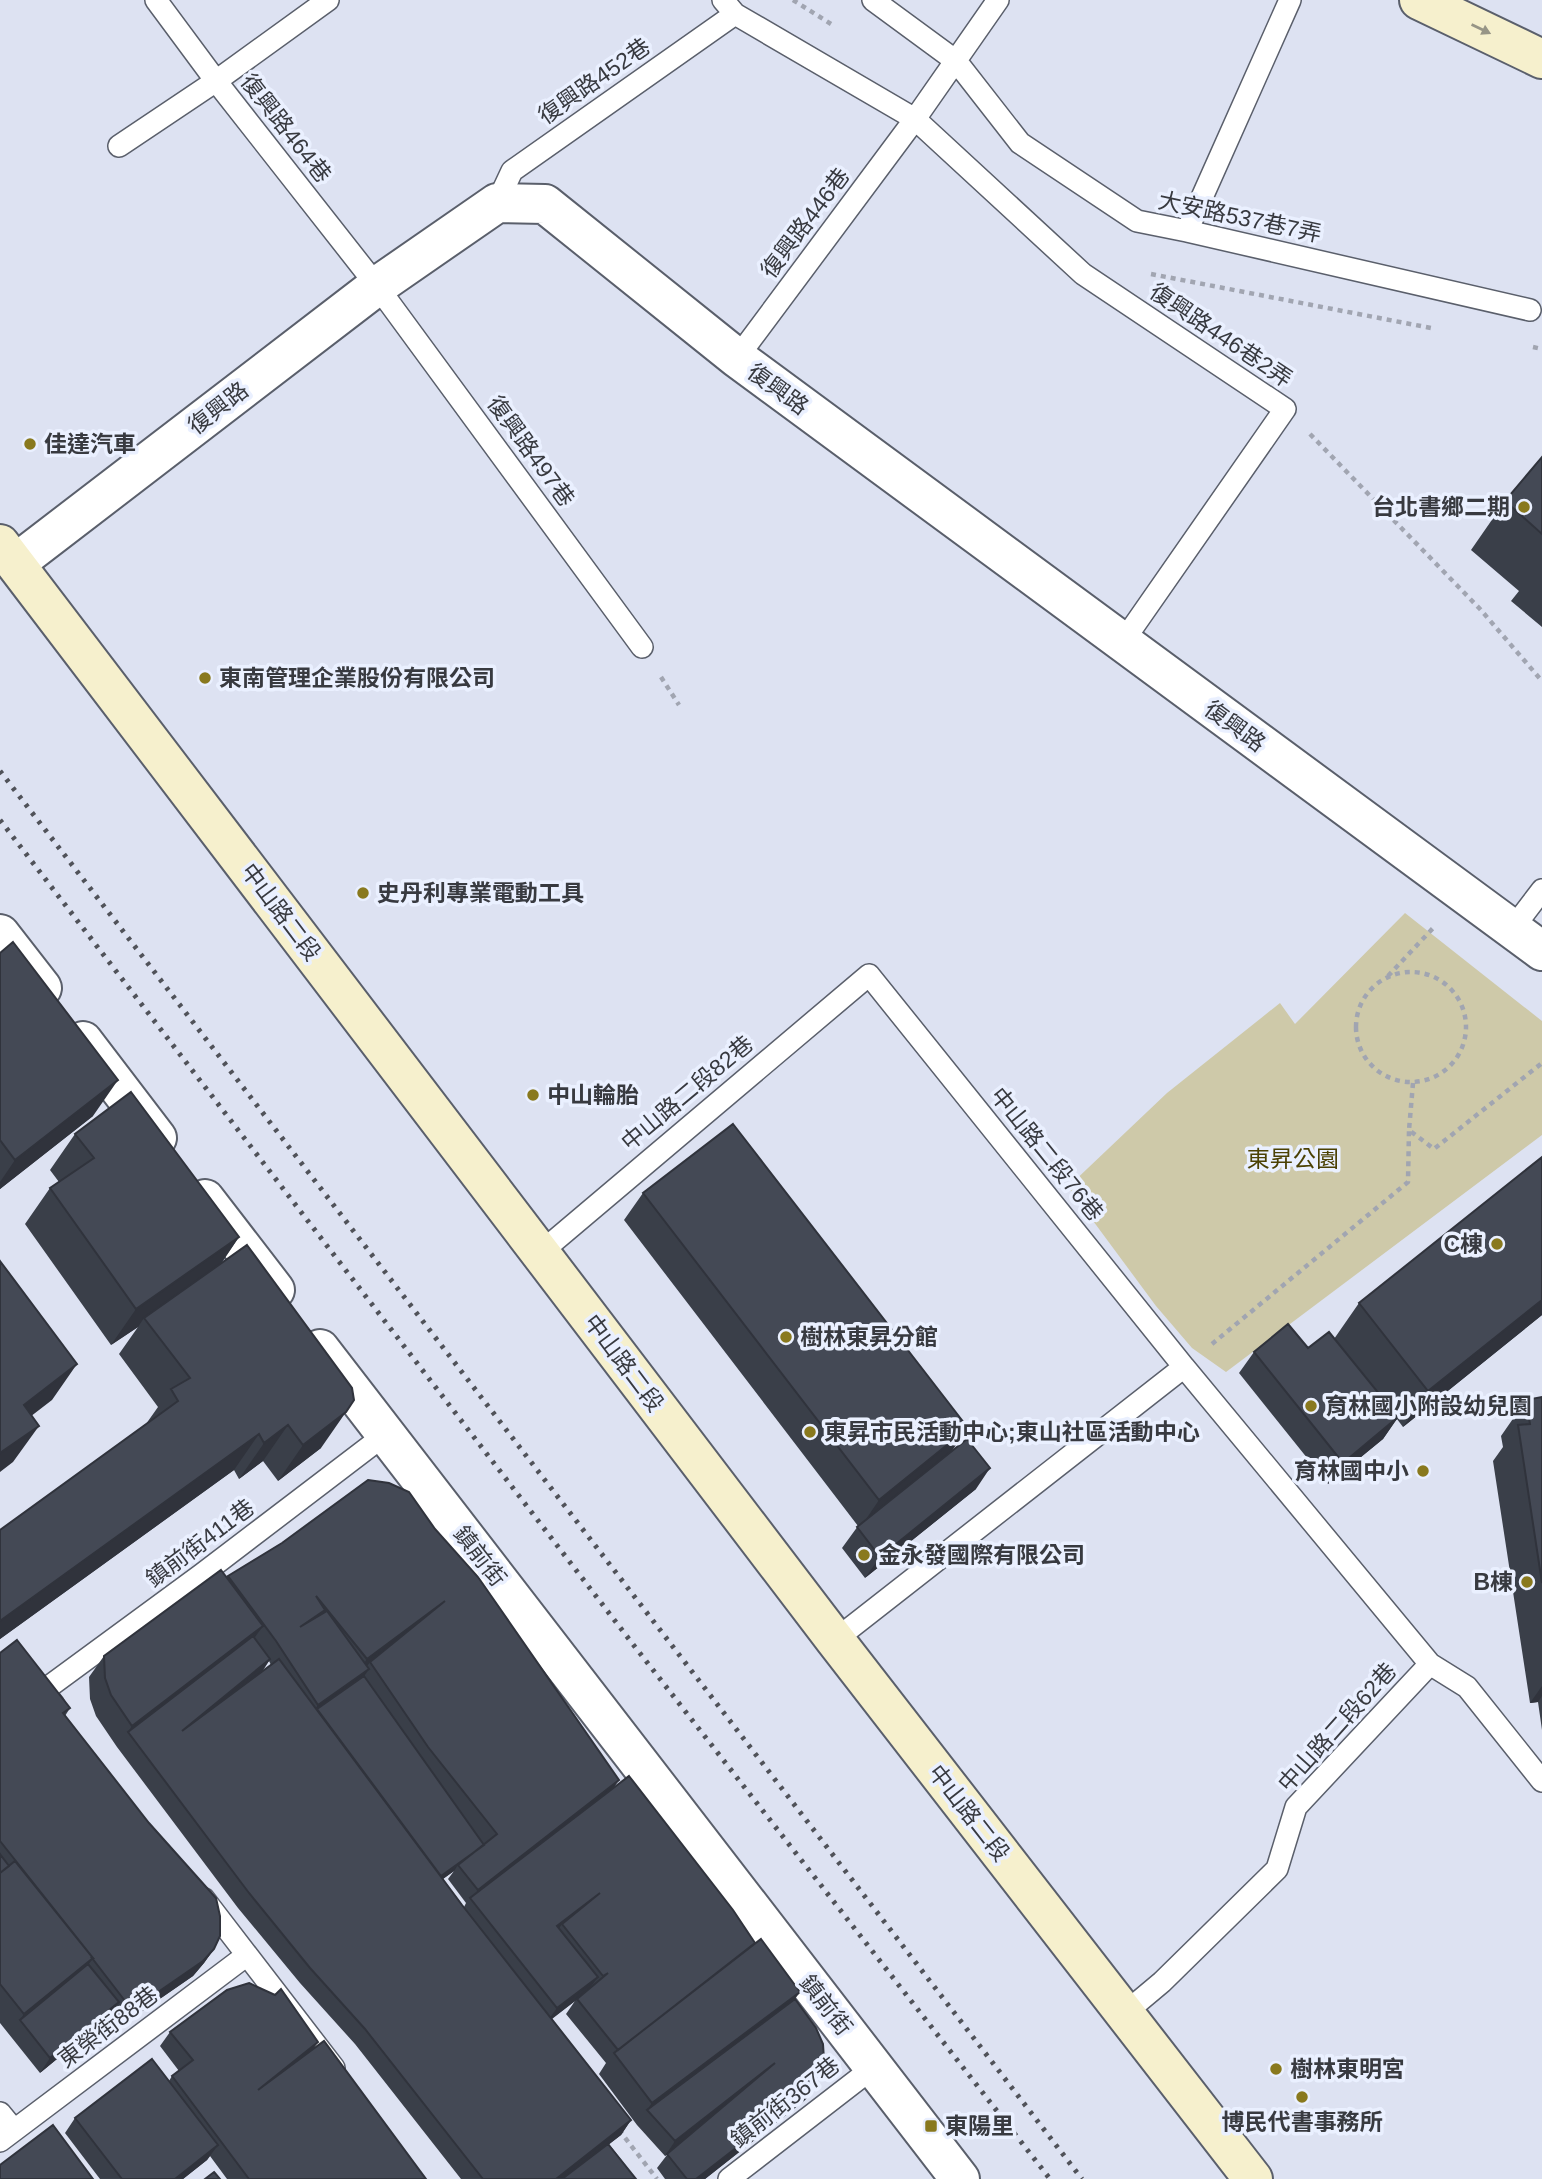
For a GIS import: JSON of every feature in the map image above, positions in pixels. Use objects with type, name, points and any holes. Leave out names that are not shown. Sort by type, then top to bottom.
[{"type":"main road","points":[[1419,0],[1542,59]]},
{"type":"main road","name":"中山路二段","points":[[8,554],[835,1640],[1253,2179]]},
{"type":"street","name":"復興路","points":[[8,554],[377,286],[498,203],[545,204],[737,358],[1527,940]]},
{"type":"street","name":"鎮前街","points":[[0,934],[960,2179]]},
{"type":"lane","name":"復興路464巷","points":[[156,0],[377,286]]},
{"type":"lane","points":[[119,146],[216,81],[328,0]]},
{"type":"lane","name":"大安路537巷7弄","points":[[873,0],[956,61],[1020,143],[1137,221],[1530,310]]},
{"type":"lane","name":"復興路446巷","points":[[737,358],[915,119],[998,0]]},
{"type":"lane","points":[[1187,231],[1290,0]]},
{"type":"lane","name":"復興路446巷2弄","points":[[729,7],[915,119],[1083,274],[1285,408],[1122,643]]},
{"type":"lane","name":"復興路452巷","points":[[498,203],[512,171],[729,7]]},
{"type":"lane","name":"復興路497巷","points":[[377,286],[642,647]]},
{"type":"lane","points":[[1527,940],[1542,890]]},
{"type":"lane","name":"中山路二段82巷","points":[[540,1253],[869,975]]},
{"type":"lane","name":"中山路二段76巷","points":[[869,975],[1184,1367],[1430,1664],[1467,1687],[1542,1781]]},
{"type":"lane","points":[[835,1640],[1184,1367]]},
{"type":"lane","name":"鎮前街411巷","points":[[69,1724],[43,1691],[386,1434]]},
{"type":"lane","name":"中山路二段62巷","points":[[1125,2013],[1162,1982],[1276,1869],[1296,1807],[1430,1664]]},
{"type":"lane","points":[[187,1878],[345,2083]]},
{"type":"lane","name":"東榮街88巷","points":[[7,2136],[247,1955]]},
{"type":"lane","name":"鎮前街367巷","points":[[729,2179],[874,2067]]},
{"type":"lane","points":[[0,2113],[7,2136]]},
{"type":"path","points":[[1285,408],[1480,609],[1542,681]]},
{"type":"path","points":[[1386,978],[1403,972],[1438,978],[1452,989],[1461,1005],[1467,1022],[1465,1040],[1458,1057],[1447,1071],[1431,1080],[1413,1083],[1394,1080],[1378,1072],[1365,1058],[1357,1042],[1356,1023],[1360,1005],[1371,989],[1386,978],[1464,895]]},
{"type":"path","points":[[1409,1130],[1434,1149],[1542,1063]]},
{"type":"path","points":[[1184,1367],[1408,1182],[1413,1083]]},
{"type":"path","points":[[616,2125],[657,2179]]},
{"type":"green space","name":"東昇公園","points":[[1405,913],[1542,1021],[1542,1135],[1226,1372],[1192,1348],[1156,1306],[1068,1187],[1167,1093],[1280,1003],[1295,1024]]},
{"type":"building","points":[[1542,457],[1542,534],[1505,501]]},
{"type":"building","points":[[13,942],[118,1080],[15,1160],[0,1140],[0,953]]},
{"type":"building","points":[[131,1092],[239,1237],[136,1309],[50,1188],[94,1158],[75,1134]]},
{"type":"building","name":"樹林東昇分館","points":[[733,1124],[968,1428],[879,1500],[643,1193]]},
{"type":"building","name":"C棟","points":[[1542,1157],[1542,1300],[1428,1391],[1359,1303]]},
{"type":"building","points":[[247,1245],[352,1388],[354,1400],[346,1412],[303,1445],[288,1425],[264,1443],[259,1434],[0,1621],[0,1530],[178,1401],[171,1389],[190,1378],[144,1318]]},
{"type":"building","points":[[0,1261],[77,1364],[24,1405],[39,1426],[0,1453]]},
{"type":"building","points":[[1288,1324],[1308,1348],[1329,1332],[1398,1417],[1343,1463],[1254,1352]]},
{"type":"building","points":[[1542,1397],[1542,1583],[1518,1425],[1530,1424],[1526,1400]]},
{"type":"building","points":[[967,1439],[990,1468],[880,1557],[857,1527]]},
{"type":"building","points":[[368,1480],[389,1483],[409,1492],[435,1529],[478,1577],[619,1780],[478,1890],[458,1865],[497,1834],[428,1747],[370,1662],[445,1601],[367,1659],[316,1596],[325,1610],[300,1627],[327,1611],[369,1669],[318,1705],[276,1641],[228,1576],[282,1543]]},
{"type":"building","points":[[221,1570],[263,1626],[132,1726],[111,1695],[105,1678],[104,1656]]},
{"type":"building","points":[[253,1636],[270,1659],[182,1731],[279,1659],[462,1905],[631,2120],[556,2179],[483,2179],[365,2029],[310,1968],[249,1893],[128,1732]]},
{"type":"building","points":[[17,1640],[70,1708],[63,1713],[149,1823],[216,1898],[220,1936],[214,1949],[203,1961],[132,2010],[0,1841],[0,1653]]},
{"type":"building","points":[[364,1676],[484,1845],[441,1876],[317,1709]]},
{"type":"building","points":[[629,1776],[733,1910],[755,1943],[618,2050],[577,1999],[608,1973],[603,1976],[562,1924],[600,1893],[557,1926],[598,1977],[557,2008],[470,1898]]},
{"type":"building","points":[[0,1854],[9,1866],[0,1873]]},
{"type":"building","points":[[15,1861],[93,1958],[24,2014],[0,1984],[0,1873]]},
{"type":"building","points":[[761,1939],[800,1992],[652,2103],[614,2053]]},
{"type":"building","points":[[88,1964],[119,2002],[50,2058],[20,2020]]},
{"type":"building","points":[[249,1983],[275,1995],[281,1989],[318,2042],[258,2090],[324,2041],[426,2179],[249,2179],[172,2076],[193,2060],[170,2032],[227,1990]]},
{"type":"building","points":[[795,1999],[816,2028],[823,2044],[824,2060],[816,2086],[696,2179],[687,2179],[667,2154],[775,2063],[675,2141],[647,2110]]},
{"type":"building","points":[[152,2059],[218,2145],[175,2179],[122,2179],[75,2118]]},
{"type":"building","points":[[53,2125],[93,2179],[0,2179],[0,2165]]},
{"type":"building","points":[[608,2144],[636,2179],[562,2179]]},
{"type":"building","points":[[214,2172],[220,2179],[205,2179]]},
{"type":"railway","points":[[0,771],[1082,2179]]},
{"type":"railway","points":[[0,820],[632,1643],[1050,2179]]},
{"type":"place","name":"佳達汽車","points":[[30,444]]},
{"type":"place","name":"台北書鄉二期","points":[[1524,507]]},
{"type":"place","name":"東南管理企業股份有限公司","points":[[205,678]]},
{"type":"place","name":"史丹利專業電動工具","points":[[363,893]]},
{"type":"place","name":"中山輪胎","points":[[533,1095]]},
{"type":"place","name":"C棟","points":[[1497,1244]]},
{"type":"place","name":"樹林東昇分館","points":[[786,1337]]},
{"type":"place","name":"育林國小附設幼兒園","points":[[1311,1406]]},
{"type":"place","name":"東昇市民活動中心;東山社區活動中心","points":[[810,1432]]},
{"type":"place","name":"育林國中小","points":[[1423,1471]]},
{"type":"place","name":"金永發國際有限公司","points":[[864,1555]]},
{"type":"place","name":"B棟","points":[[1527,1582]]},
{"type":"place","name":"樹林東明宮","points":[[1276,2069]]},
{"type":"place","name":"博民代書事務所","points":[[1302,2097]]},
{"type":"place","name":"東陽里","points":[[931,2126]]}]
